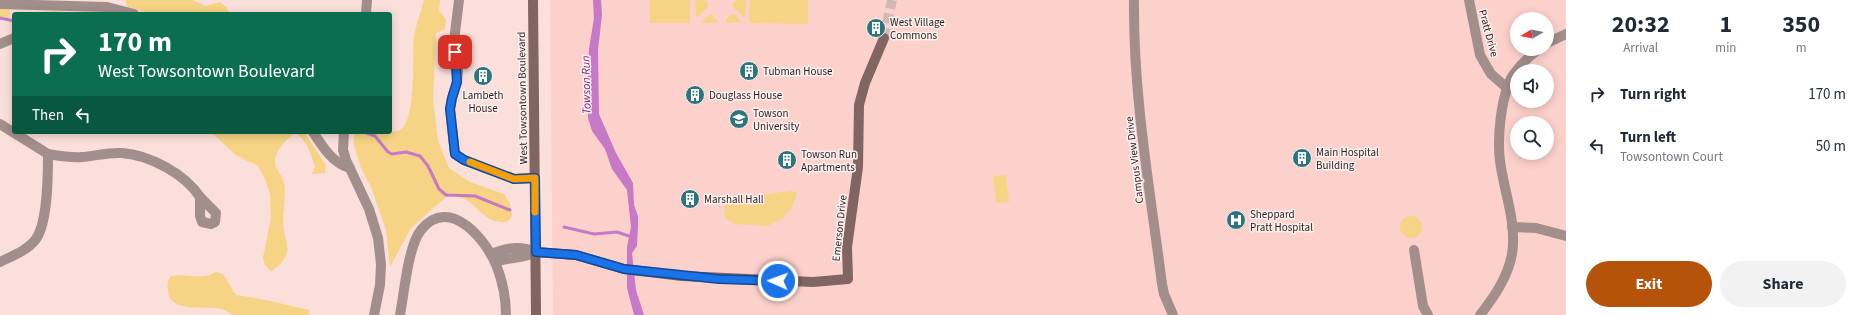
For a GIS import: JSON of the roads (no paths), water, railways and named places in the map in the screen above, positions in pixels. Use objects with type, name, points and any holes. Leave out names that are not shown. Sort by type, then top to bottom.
[{"type":"street","points":[[366,12],[368,0]]},
{"type":"street","points":[[459,0],[454,41],[458,72],[450,109],[455,154],[464,160],[514,179],[535,178]]},
{"type":"street","name":"West Towsontown Boulevard","points":[[533,0],[536,315]]},
{"type":"street","name":"Campus View Drive","points":[[1134,0],[1138,91],[1146,164],[1162,284],[1166,299],[1173,315]]},
{"type":"street","name":"Pratt Drive","points":[[1468,0],[1483,60],[1491,74],[1507,88]]},
{"type":"street","points":[[0,4],[22,10],[107,7],[126,12]]},
{"type":"street","points":[[1554,40],[1566,34]]},
{"type":"street","name":"Emerson Drive","points":[[536,252],[576,255],[624,269],[719,279],[820,282],[848,279],[847,247],[858,167],[859,105],[865,83],[884,38]]},
{"type":"street","points":[[0,44],[12,39]]},
{"type":"street","points":[[1480,315],[1495,294],[1506,272],[1512,253],[1512,227],[1499,149],[1500,128],[1507,88],[1519,68],[1532,56]]},
{"type":"street","points":[[0,124],[12,132]]},
{"type":"street","points":[[16,134],[48,154],[71,158],[120,153],[138,156],[172,170],[187,181],[200,197]]},
{"type":"street","points":[[314,134],[323,147],[335,160],[342,166],[350,168]]},
{"type":"street","points":[[344,134],[343,150],[369,209],[378,238],[380,271],[374,315]]},
{"type":"street","points":[[0,262],[30,245],[37,238],[45,210],[48,154]]},
{"type":"street","points":[[400,315],[415,240],[427,224],[441,218],[456,219],[470,227],[493,258],[505,295],[506,315]]},
{"type":"street","points":[[1512,227],[1536,228],[1566,236]]},
{"type":"street","points":[[493,258],[509,247],[527,248],[536,252]]},
{"type":"street","points":[[1414,250],[1423,306],[1428,315]]},
{"type":"waterway","points":[[0,18],[12,21]]},
{"type":"waterway","points":[[370,134],[375,136],[388,152],[392,154],[406,152],[420,156],[428,166],[439,189],[446,195],[475,196],[510,210]]},
{"type":"waterway","points":[[564,227],[594,234],[617,232],[632,237]]},
{"type":"tunnel","points":[[884,38],[892,0]]},
{"type":"place","name":"West Village Commons","points":[[876,28]]},
{"type":"place","name":"Tubman House","points":[[749,71]]},
{"type":"place","name":"Lambeth House","points":[[483,76]]},
{"type":"place","name":"Douglass House","points":[[695,95]]},
{"type":"place","name":"Towson University","points":[[739,119]]},
{"type":"place","name":"Main Hospital Building","points":[[1302,158]]},
{"type":"place","name":"Towson Run Apartments","points":[[787,160]]},
{"type":"place","name":"Marshall Hall","points":[[690,199]]},
{"type":"place","name":"Sheppard Pratt Hospital","points":[[1236,220]]},
{"type":"water label","name":"Towson Run","points":[[586,85]]}]
